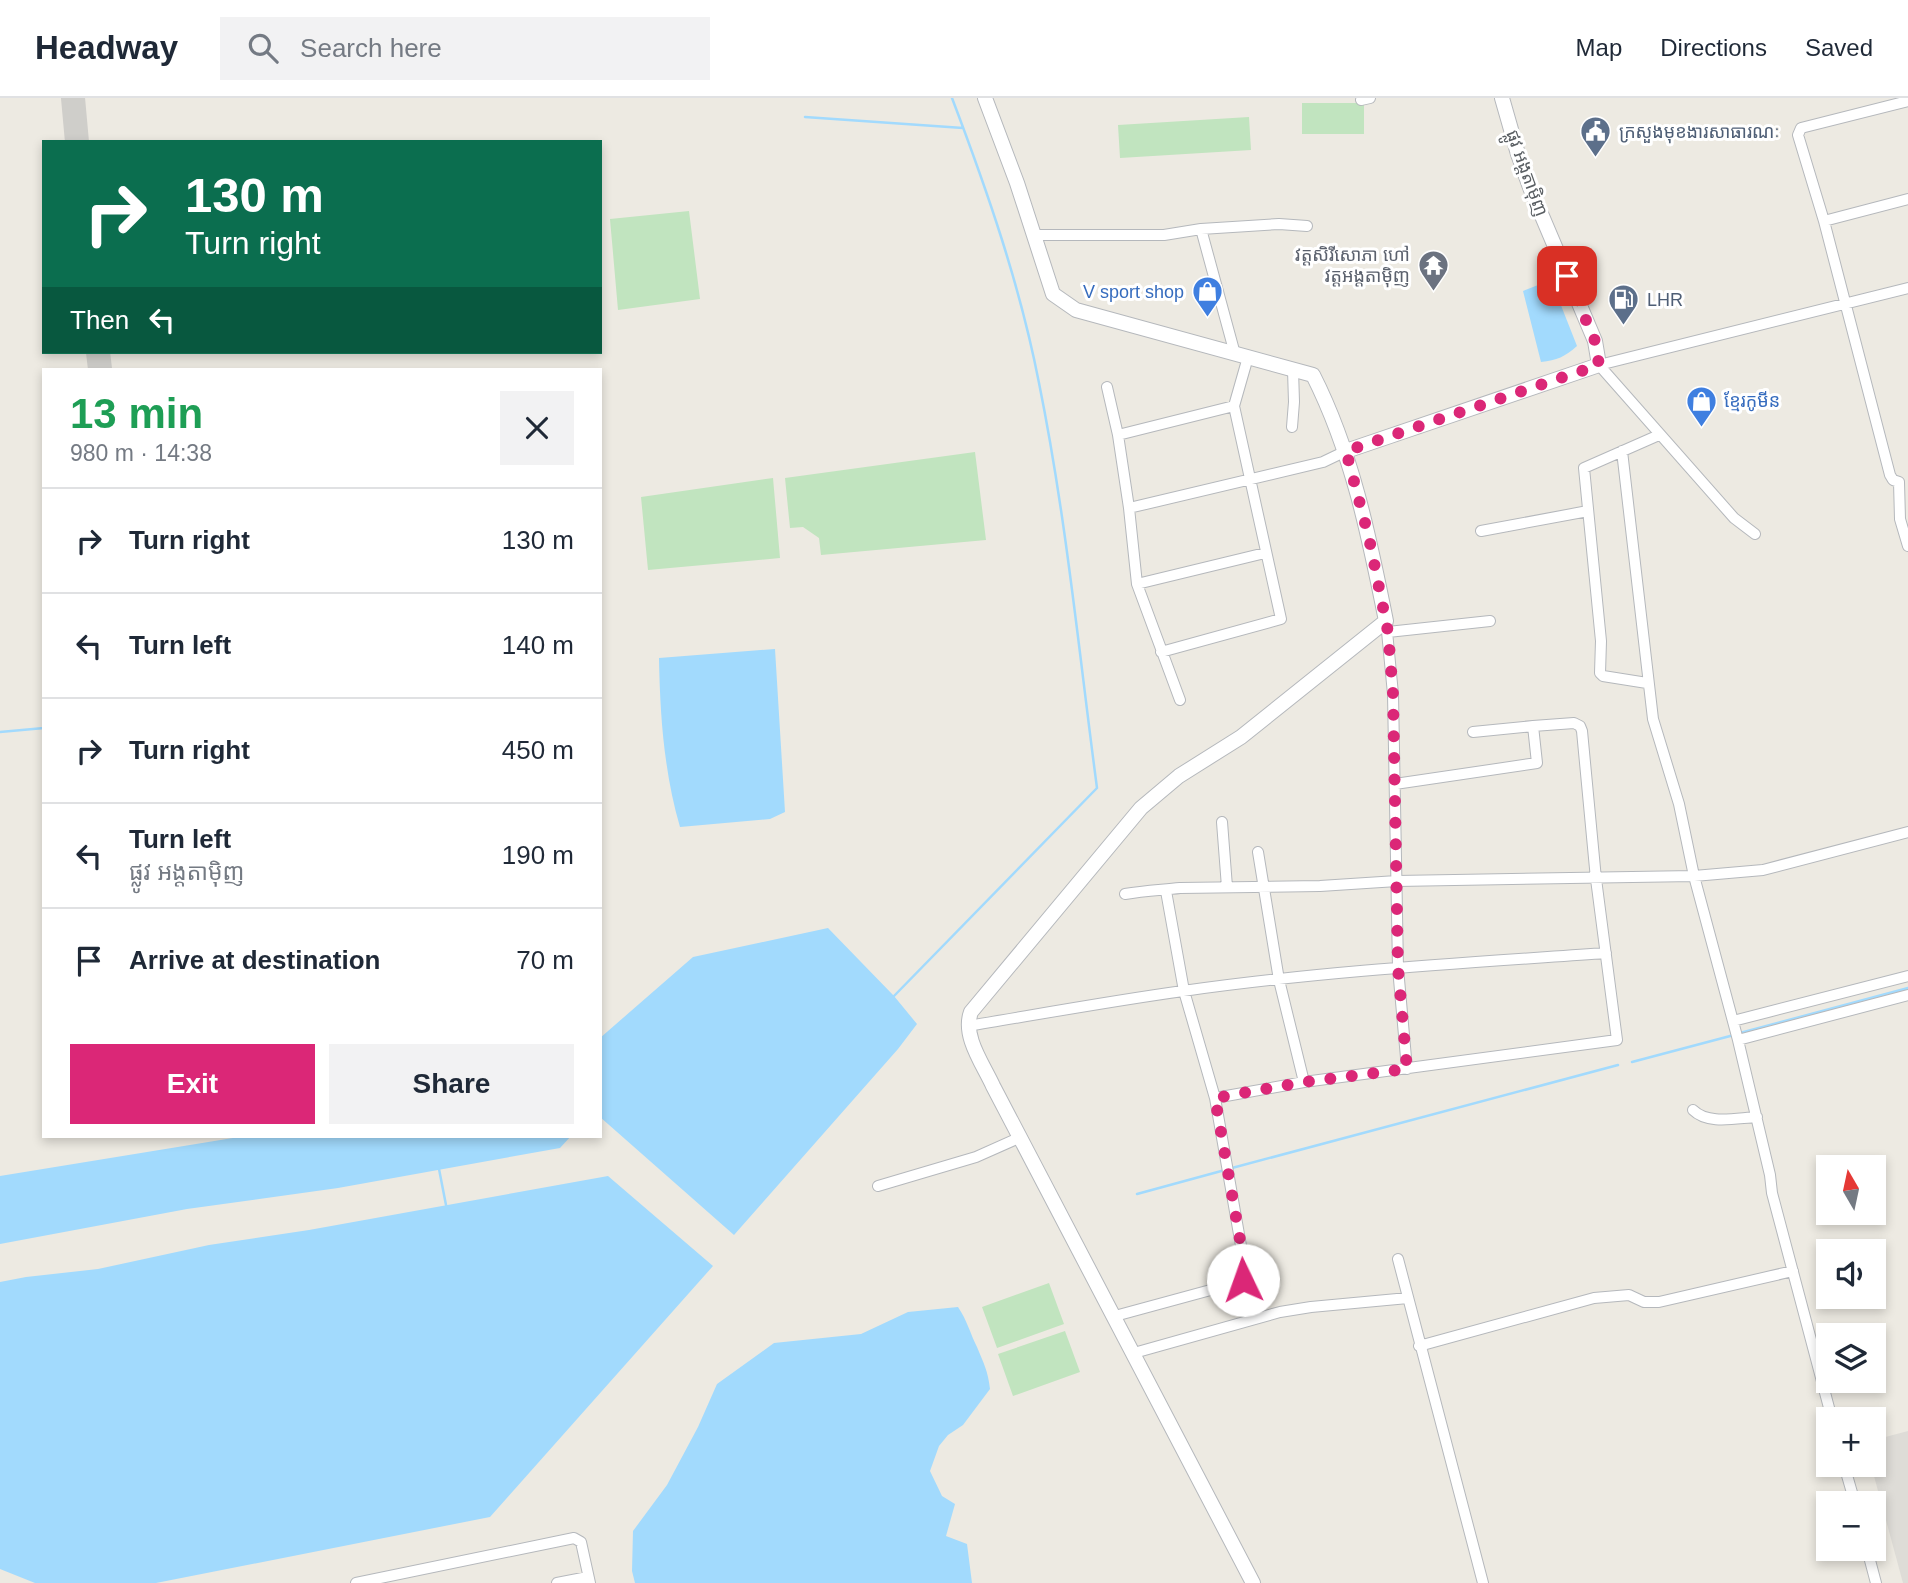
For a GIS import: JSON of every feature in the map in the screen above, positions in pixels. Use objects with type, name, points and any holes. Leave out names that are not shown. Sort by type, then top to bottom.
[{"type":"street","points":[[985,98],[1053,294],[1076,310],[1313,375],[1331,410],[1346,451],[1369,538],[1387,627],[1393,694],[1398,968],[1407,1069]]},
{"type":"street","name":"ផ្លូវ អង្តតាម៉ិញ","points":[[1502,98],[1518,154],[1595,341],[1599,365]]},
{"type":"street","points":[[1908,101],[1801,128],[1798,135],[1824,221],[1890,475],[1893,480],[1903,481],[1900,519],[1908,546]]},
{"type":"street","points":[[1824,221],[1908,199]]},
{"type":"street","points":[[1034,235],[1164,235],[1201,229],[1279,224],[1307,226]]},
{"type":"street","points":[[1161,652],[1280,619],[1234,406],[1242,356],[1201,229]]},
{"type":"street","points":[[1129,508],[1322,462],[1346,451],[1599,365],[1908,288]]},
{"type":"street","points":[[1599,365],[1734,518],[1755,534]]},
{"type":"street","points":[[1292,427],[1293,370]]},
{"type":"street","points":[[1107,387],[1118,435],[1137,583],[1180,700]]},
{"type":"street","points":[[1118,435],[1234,406]]},
{"type":"street","points":[[1647,683],[1603,676],[1600,673],[1601,641],[1584,468],[1659,435]]},
{"type":"street","points":[[1622,451],[1653,719],[1679,804],[1694,876],[1757,1117],[1772,1193],[1829,1407]]},
{"type":"street","points":[[1481,531],[1588,511]]},
{"type":"street","points":[[1137,583],[1265,553]]},
{"type":"street","points":[[1253,1583],[993,1086],[971,1039],[968,1026],[971,1012],[1141,808],[1179,776],[1241,737],[1387,627],[1490,621]]},
{"type":"street","points":[[1215,1098],[1304,1082],[1618,1040],[1580,726],[1574,723],[1473,732]]},
{"type":"street","points":[[1395,785],[1535,764],[1538,761],[1533,726]]},
{"type":"street","points":[[1222,822],[1227,887]]},
{"type":"street","points":[[1125,894],[1158,889],[1166,891],[1181,888],[1320,886],[1397,881],[1694,876],[1763,870],[1908,832]]},
{"type":"street","points":[[1258,852],[1279,979],[1304,1082]]},
{"type":"street","points":[[1115,1316],[1243,1280],[1246,1274],[1215,1098],[1184,991],[1166,891]]},
{"type":"street","points":[[968,1026],[1184,991],[1279,979],[1606,953]]},
{"type":"street","points":[[1733,1023],[1908,976]]},
{"type":"street","points":[[1738,1038],[1908,995]]},
{"type":"street","points":[[1693,1110],[1699,1116],[1710,1119],[1757,1117]]},
{"type":"street","points":[[878,1186],[976,1157],[1021,1138]]},
{"type":"street","points":[[1398,1259],[1483,1583]]},
{"type":"street","points":[[1419,1346],[1594,1298],[1629,1296],[1644,1302],[1659,1303],[1793,1271]]},
{"type":"street","points":[[1134,1353],[1280,1312],[1408,1298]]},
{"type":"street","points":[[356,1583],[574,1538],[581,1542],[589,1580],[557,1583]]},
{"type":"street","points":[[1870,1561],[1876,1583]]},
{"type":"shaded area","points":[[1908,1431],[1908,1583],[1903,1583],[1886,1520],[1886,1491],[1878,1491],[1874,1477],[1886,1477],[1886,1437]]},
{"type":"green space","points":[[1302,103],[1364,103],[1364,134],[1302,134]]},
{"type":"green space","points":[[1249,117],[1251,150],[1120,158],[1118,125]]},
{"type":"green space","points":[[689,211],[700,299],[618,310],[610,219]]},
{"type":"green space","points":[[975,452],[986,540],[821,555],[819,538],[803,527],[790,528],[785,478]]},
{"type":"green space","points":[[773,478],[780,558],[648,570],[641,497]]},
{"type":"green space","points":[[1049,1283],[1064,1324],[997,1348],[982,1307]]},
{"type":"green space","points":[[1065,1331],[1080,1372],[1013,1396],[998,1354]]},
{"type":"water","points":[[1551,280],[1577,346],[1560,357],[1541,362],[1523,291]]},
{"type":"water","points":[[775,649],[785,812],[770,819],[680,827],[664,743],[659,658]]},
{"type":"water","points":[[828,928],[894,996],[917,1024],[734,1235],[602,1119],[602,1036],[693,957]]},
{"type":"water","points":[[233,1138],[569,1138],[560,1148],[338,1188],[187,1209],[0,1244],[0,1176]]},
{"type":"water","points":[[608,1176],[713,1266],[490,1517],[156,1583],[35,1583],[0,1569],[0,1282],[98,1269],[209,1245],[309,1230]]},
{"type":"water","points":[[958,1307],[984,1363],[990,1389],[963,1425],[948,1435],[939,1446],[930,1471],[942,1496],[955,1504],[946,1536],[967,1544],[972,1583],[635,1583],[632,1571],[633,1531],[667,1485],[717,1384],[774,1343],[861,1334],[908,1312]]},
{"type":"waterway","points":[[894,996],[1097,788],[1064,534],[1039,383],[1001,238],[952,98]]},
{"type":"waterway","points":[[805,117],[963,128]]},
{"type":"waterway","points":[[0,732],[42,728]]},
{"type":"waterway","points":[[1740,1033],[1908,988]]},
{"type":"waterway","points":[[1632,1062],[1734,1035]]},
{"type":"waterway","points":[[1232,1168],[1618,1065]]},
{"type":"waterway","points":[[439,1169],[446,1205]]},
{"type":"waterway","points":[[1137,1194],[1225,1170]]},
{"type":"taxiway","points":[[73,98],[77,140]]},
{"type":"taxiway","points":[[98,354],[100,368]]},
{"type":"place","name":"ក្រសួងមុខងារសាធារណៈ","points":[[1596,159]]},
{"type":"place","name":"វត្តសិរីសោភា ហៅ វត្តអង្តតាម៉ិញ","points":[[1433,292]]},
{"type":"place","name":"V sport shop","points":[[1207,319]]},
{"type":"place","name":"LHR","points":[[1624,327]]},
{"type":"place","name":"ខ្មែរកូមីន","points":[[1701,428]]},
{"type":"route","points":[[1243,1280],[1246,1274],[1215,1098],[1304,1082],[1407,1069],[1398,968],[1393,694],[1388,632],[1369,538],[1346,451],[1599,365],[1595,341],[1567,276]]}]
